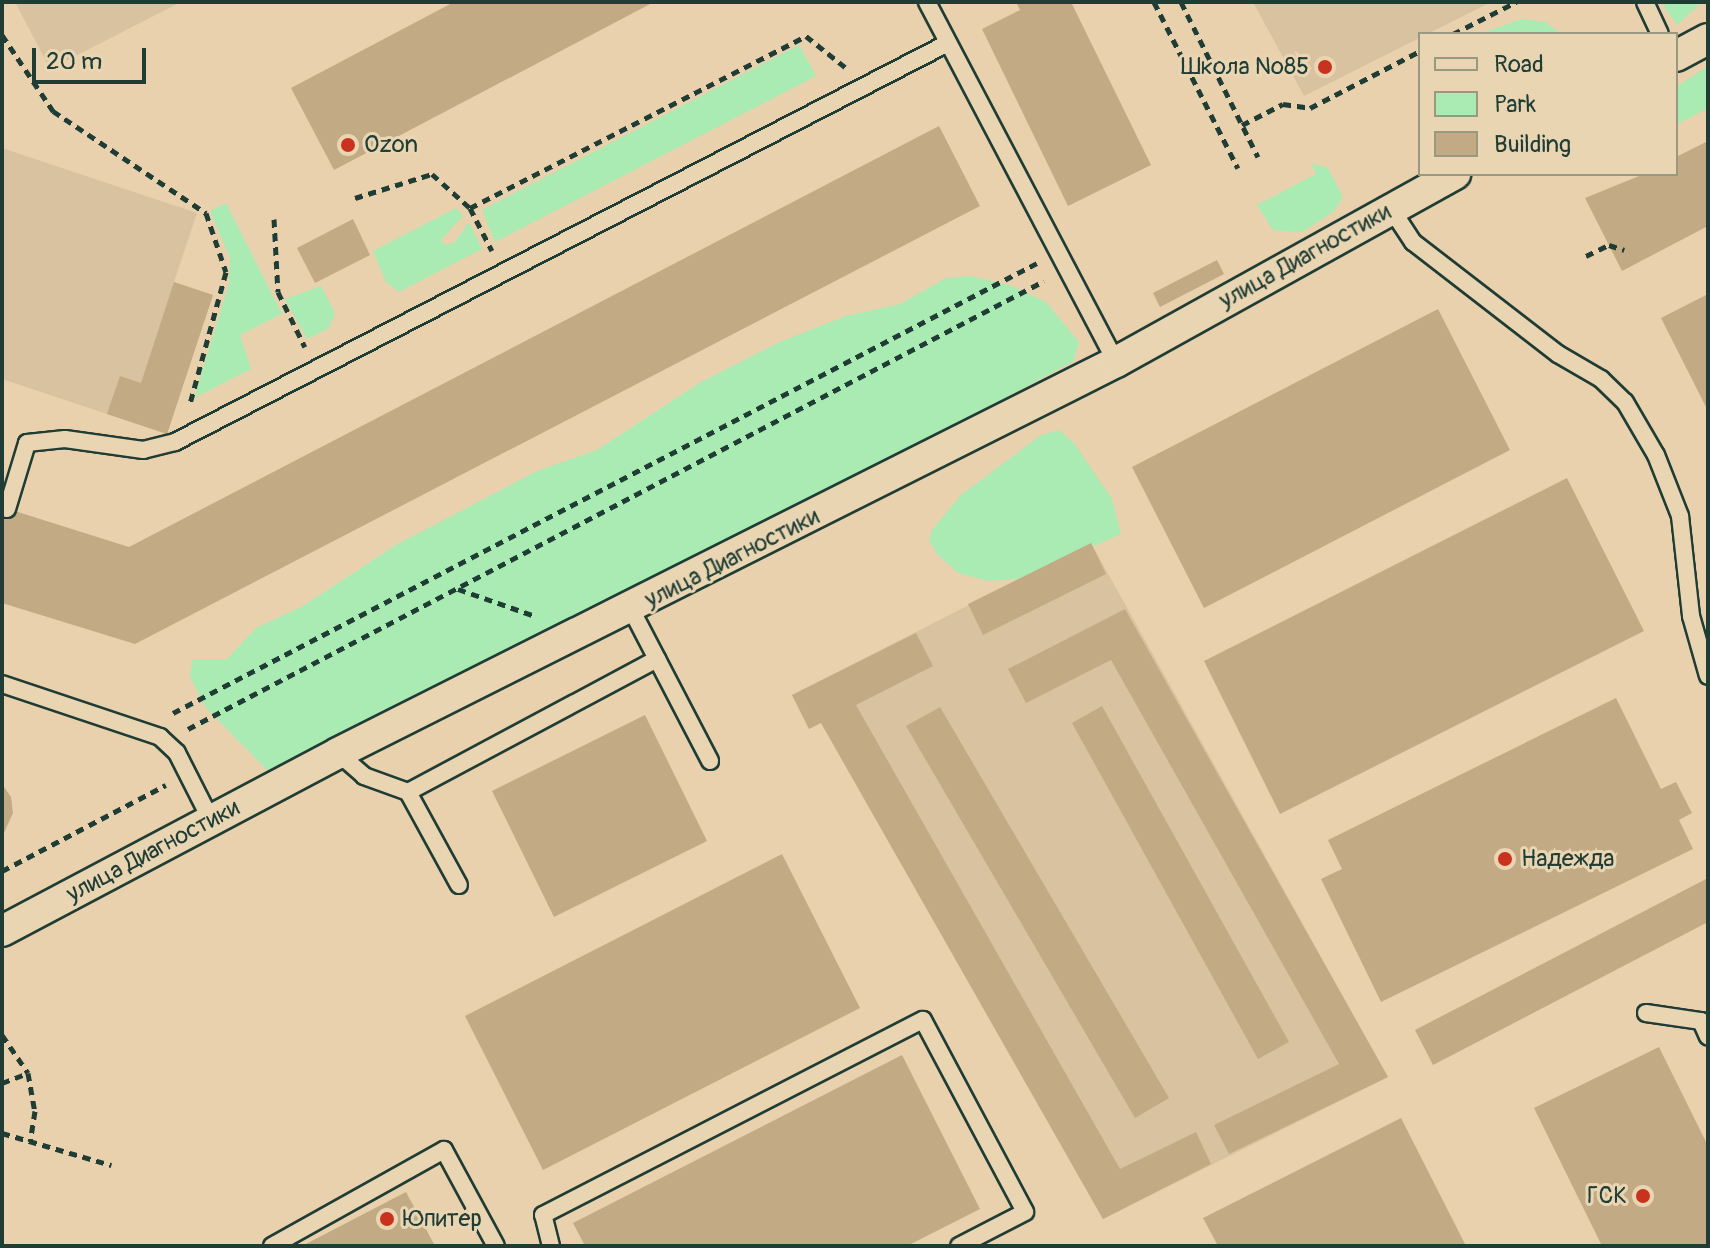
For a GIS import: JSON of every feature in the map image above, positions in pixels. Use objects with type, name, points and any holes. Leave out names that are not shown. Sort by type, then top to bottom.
[{"type":"street","points":[[1678,55],[1708,39]]},
{"type":"street","name":"улица Диагностики","points":[[2,931],[338,753],[631,609],[1116,362],[1390,207],[1451,176]]},
{"type":"lane","points":[[927,2],[946,44],[1116,362]]},
{"type":"lane","points":[[1645,2],[1659,32]]},
{"type":"lane","points":[[7,509],[27,443],[65,439],[143,450],[186,436],[946,44]]},
{"type":"lane","points":[[1390,207],[1413,242],[1558,354],[1601,379],[1625,402],[1656,455],[1680,516],[1691,616],[1708,676]]},
{"type":"lane","points":[[631,609],[710,761]]},
{"type":"lane","points":[[408,792],[657,659]]},
{"type":"lane","points":[[2,684],[166,741],[188,774],[211,820]]},
{"type":"lane","points":[[338,753],[364,776],[408,792],[459,885]]},
{"type":"lane","points":[[1646,1013],[1701,1021],[1708,1037]]},
{"type":"lane","points":[[551,1246],[543,1215],[923,1020],[1025,1212],[959,1246]]},
{"type":"lane","points":[[272,1246],[444,1150],[496,1246]]},
{"type":"path","points":[[1154,2],[1238,168]]},
{"type":"path","points":[[1181,2],[1258,157]]},
{"type":"path","points":[[1457,32],[1516,2]]},
{"type":"path","points":[[2,35],[53,111],[199,207],[218,237],[224,288],[191,398],[186,436]]},
{"type":"path","points":[[470,208],[806,36],[870,84]]},
{"type":"path","points":[[1242,125],[1283,104],[1310,108],[1418,52]]},
{"type":"path","points":[[355,198],[432,174],[470,208],[503,273]]},
{"type":"path","points":[[274,219],[278,292],[316,370]]},
{"type":"path","points":[[1586,256],[1609,245],[1624,250]]},
{"type":"path","points":[[140,730],[1059,251]]},
{"type":"path","points":[[166,741],[1068,268]]},
{"type":"path","points":[[457,588],[583,633]]},
{"type":"path","points":[[2,871],[188,774]]},
{"type":"path","points":[[2,1035],[28,1073],[35,1111],[30,1142]]},
{"type":"path","points":[[2,1083],[28,1073]]},
{"type":"path","points":[[2,1133],[111,1165]]},
{"type":"shaded area","points":[[15,2],[181,2],[50,69]]},
{"type":"shaded area","name":"Школа №85","points":[[1253,2],[1491,2],[1431,32],[1418,32],[1418,39],[1304,96]]},
{"type":"shaded area","points":[[2,148],[197,213],[174,282],[213,295],[167,434],[2,379]]},
{"type":"shaded area","points":[[1091,543],[1388,1077],[1103,1219],[821,723],[809,729],[792,695]]},
{"type":"green space","points":[[1661,2],[1702,2],[1677,25]]},
{"type":"green space","points":[[1522,19],[1545,22],[1559,32],[1485,32]]},
{"type":"green space","points":[[799,45],[816,76],[495,242],[482,210]]},
{"type":"green space","points":[[1708,66],[1708,108],[1678,124],[1678,86]]},
{"type":"green space","points":[[1311,163],[1328,168],[1343,197],[1333,212],[1302,232],[1273,230],[1257,205],[1316,174]]},
{"type":"green space","points":[[226,203],[282,314],[240,335],[251,369],[194,398],[229,284],[230,258],[210,211]]},
{"type":"green space","points":[[456,208],[463,216],[441,240],[445,245],[455,242],[469,222],[482,249],[399,292],[386,282],[373,251]]},
{"type":"green space","points":[[970,276],[1012,286],[1046,302],[1079,342],[1074,361],[791,512],[271,774],[206,708],[190,677],[192,659],[227,659],[256,628],[303,606],[396,545],[537,471],[597,450],[701,382],[782,341],[846,316],[900,304],[946,278]]},
{"type":"green space","points":[[321,286],[335,313],[329,328],[307,339],[285,299]]},
{"type":"green space","points":[[1059,430],[1074,443],[1112,499],[1121,534],[1018,579],[988,581],[958,573],[937,554],[929,540],[932,530],[961,495],[1041,435]]},
{"type":"building","points":[[454,2],[654,2],[334,170],[291,88]]},
{"type":"building","points":[[1016,2],[1071,2],[1151,165],[1068,206],[982,29],[1020,10]]},
{"type":"building","points":[[939,126],[980,206],[135,644],[2,603],[2,507],[129,547]]},
{"type":"building","points":[[1708,141],[1708,226],[1622,271],[1585,198],[1639,176],[1678,176],[1678,156]]},
{"type":"building","points":[[353,219],[370,255],[315,283],[297,248]]},
{"type":"building","points":[[1217,260],[1224,274],[1160,307],[1153,293]]},
{"type":"building","points":[[174,282],[213,295],[167,434],[107,414],[120,376],[141,383]]},
{"type":"building","points":[[1708,294],[1708,411],[1661,318]]},
{"type":"building","points":[[1438,309],[1510,450],[1204,608],[1132,467]]},
{"type":"building","points":[[1567,478],[1644,631],[1280,814],[1204,661]]},
{"type":"building","points":[[1091,543],[1106,574],[983,635],[968,604]]},
{"type":"building","points":[[1125,609],[1388,1077],[1229,1154],[1214,1125],[1339,1064],[1111,660],[1026,703],[1008,669]]},
{"type":"building","points":[[916,633],[933,666],[856,705],[1120,1169],[1196,1132],[1211,1164],[1103,1219],[821,723],[809,729],[792,695]]},
{"type":"building","name":"Надежда","points":[[1616,698],[1661,789],[1676,782],[1692,813],[1679,820],[1693,849],[1381,1002],[1321,879],[1342,869],[1328,840]]},
{"type":"building","points":[[1102,706],[1289,1042],[1258,1059],[1072,723]]},
{"type":"building","points":[[940,707],[1169,1098],[1135,1118],[906,726]]},
{"type":"building","points":[[645,715],[707,841],[554,917],[492,791]]},
{"type":"building","points":[[2,784],[11,797],[13,813],[2,837]]},
{"type":"building","points":[[782,854],[860,1008],[543,1170],[465,1016]]},
{"type":"building","points":[[1708,878],[1708,922],[1433,1065],[1415,1030]]},
{"type":"building","name":"ГСК","points":[[1659,1047],[1708,1146],[1708,1246],[1602,1246],[1534,1108]]},
{"type":"building","points":[[902,1055],[980,1209],[907,1246],[585,1246],[573,1223]]},
{"type":"building","points":[[1401,1118],[1466,1246],[1218,1246],[1203,1218]]},
{"type":"building","name":"Юпитер","points":[[406,1192],[435,1246],[302,1246]]},
{"type":"place","name":"Школа №85","points":[[1325,67]]},
{"type":"place","name":"Ozon","points":[[348,145]]},
{"type":"place","name":"Надежда","points":[[1505,859]]},
{"type":"place","name":"ГСК","points":[[1643,1196]]},
{"type":"place","name":"Юпитер","points":[[387,1219]]}]
